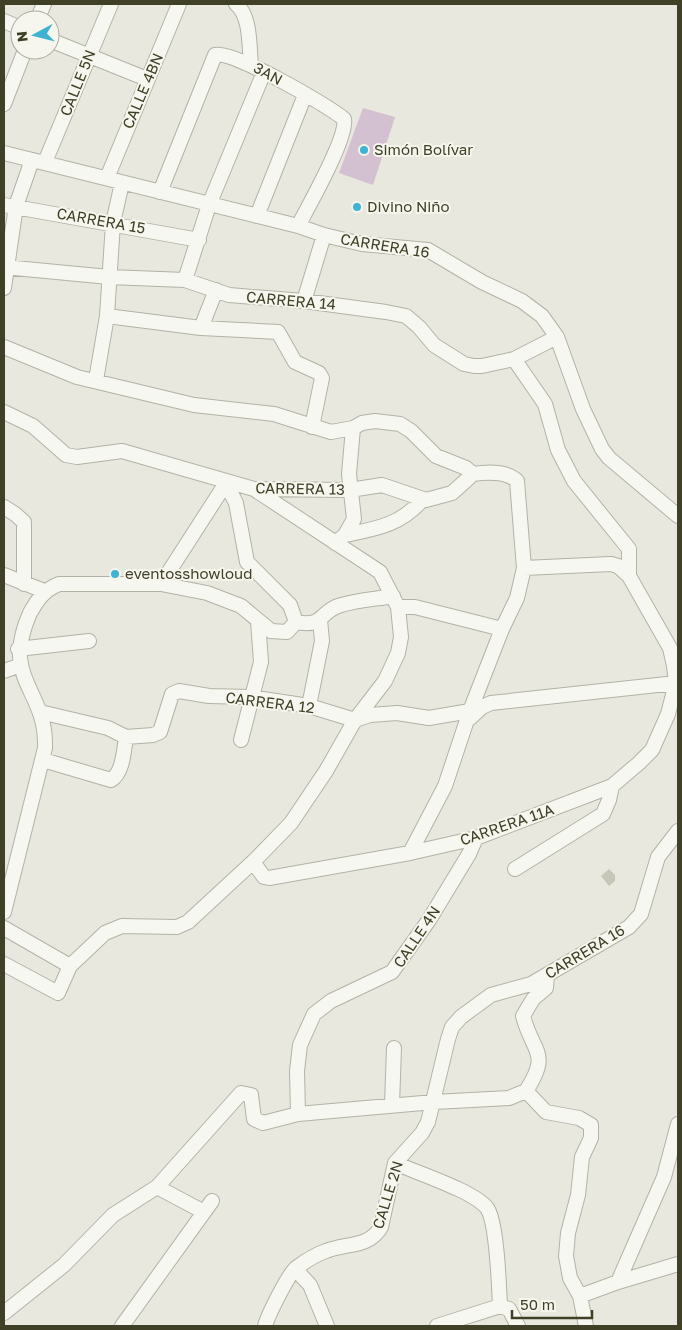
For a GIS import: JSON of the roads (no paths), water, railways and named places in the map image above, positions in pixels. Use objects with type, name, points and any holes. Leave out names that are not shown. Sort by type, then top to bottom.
[{"type":"street","name":"CALLE 5N","points":[[4,288],[10,205],[39,161],[111,4]]},
{"type":"street","name":"CALLE 4BN","points":[[107,178],[179,4]]},
{"type":"street","points":[[236,4],[244,14],[247,24],[251,65]]},
{"type":"street","points":[[60,44],[147,79]]},
{"type":"street","name":"3AN","points":[[160,192],[215,55],[225,54],[264,72],[344,119],[345,125],[312,202],[298,226]]},
{"type":"street","points":[[4,104],[21,60]]},
{"type":"street","points":[[185,280],[209,205],[264,72]]},
{"type":"street","points":[[257,216],[305,95]]},
{"type":"street","name":"CARRERA 16","points":[[4,154],[39,161],[298,226],[324,235],[362,244],[428,250],[482,282],[522,301],[542,316],[557,337],[583,409],[602,449],[609,458],[678,516]]},
{"type":"street","points":[[96,380],[107,316],[113,223],[122,183]]},
{"type":"street","name":"CARRERA 15","points":[[10,205],[199,240]]},
{"type":"street","points":[[304,301],[324,235]]},
{"type":"street","name":"CARRERA 14","points":[[6,267],[110,277],[185,280],[238,296],[304,301],[406,316],[419,326],[434,345],[464,364],[482,366],[514,359],[557,337]]},
{"type":"street","points":[[201,328],[216,290]]},
{"type":"street","points":[[107,316],[201,328],[262,330],[281,334],[295,362],[319,373],[322,378],[312,426]]},
{"type":"street","points":[[4,347],[77,377],[96,380],[194,405],[274,414],[331,432],[354,428],[362,423],[375,421],[400,424],[411,431],[436,456],[466,468],[472,474]]},
{"type":"street","points":[[514,359],[545,404],[558,450],[574,481],[629,549],[629,576]]},
{"type":"street","name":"CARRERA 13","points":[[4,412],[33,426],[66,455],[77,457],[122,451],[226,483],[254,489],[350,490],[386,486],[422,500]]},
{"type":"street","points":[[340,539],[354,519],[350,490],[354,428]]},
{"type":"street","points":[[340,539],[383,527],[400,520],[412,512],[422,500],[433,499],[452,493],[472,474],[503,474],[517,481],[524,568],[518,598],[502,628],[446,786],[410,853]]},
{"type":"street","points":[[161,584],[226,483]]},
{"type":"street","points":[[226,483],[236,503],[247,562],[290,605],[296,622]]},
{"type":"street","points":[[4,964],[58,993],[70,966],[100,937],[122,926],[182,926],[253,862],[291,823],[326,771],[355,720],[385,681],[398,653],[401,636],[395,602],[380,572],[340,539],[254,489]]},
{"type":"street","points":[[4,507],[16,514],[24,522],[24,584]]},
{"type":"street","points":[[355,720],[370,715],[397,713],[429,718],[470,715],[482,706],[491,703],[676,683],[670,648],[629,576],[618,566],[611,564],[524,568]]},
{"type":"street","points":[[4,575],[44,591]]},
{"type":"street","points":[[4,910],[43,760],[45,734],[40,712],[18,666],[18,650],[22,629],[44,591],[59,584],[161,584],[207,593],[234,602],[271,631],[287,632],[296,622]]},
{"type":"street","points":[[296,622],[307,624],[320,620],[331,609],[340,605],[395,602],[502,628]]},
{"type":"street","points":[[309,706],[322,641],[320,620]]},
{"type":"street","points":[[241,740],[250,697],[261,662],[258,621]]},
{"type":"street","points":[[18,650],[89,641]]},
{"type":"street","points":[[4,671],[18,666]]},
{"type":"street","name":"CARRERA 11A","points":[[253,862],[264,877],[269,878],[410,853],[476,838],[612,786],[652,750],[668,714],[676,683]]},
{"type":"street","name":"CARRERA 12","points":[[126,737],[153,735],[160,732],[172,694],[179,691],[209,696],[250,697],[309,706],[355,720]]},
{"type":"street","points":[[40,712],[108,728],[126,737],[117,775],[111,780],[43,760]]},
{"type":"street","points":[[515,868],[603,814],[612,786]]},
{"type":"street","name":"CARRERA 16","points":[[434,1102],[452,1026],[475,1005],[490,995],[524,986],[547,975],[629,927],[641,914],[658,857],[678,831]]},
{"type":"street","name":"CALLE 4N","points":[[298,1114],[297,1071],[300,1045],[314,1014],[331,1001],[392,972],[429,920],[469,854],[476,838]]},
{"type":"street","points":[[4,928],[70,966]]},
{"type":"street","points":[[4,1313],[64,1265],[113,1215],[157,1187],[241,1093],[251,1095],[254,1118],[258,1122],[298,1114],[392,1105],[509,1098],[526,1091],[535,1076],[541,1059],[523,1016],[532,999],[546,988],[547,975]]},
{"type":"street","points":[[392,1105],[394,1048]]},
{"type":"street","points":[[526,1091],[546,1112],[579,1118],[591,1125],[591,1138],[582,1157],[578,1195],[568,1233],[566,1256],[570,1278],[580,1296],[586,1326]]},
{"type":"street","name":"CALLE 2N","points":[[266,1326],[268,1317],[295,1269],[326,1250],[357,1244],[377,1235],[381,1227],[395,1163],[422,1133],[428,1122],[434,1102]]},
{"type":"street","points":[[618,1282],[664,1177],[678,1124]]},
{"type":"street","points":[[395,1163],[476,1198],[488,1209],[493,1228],[500,1306]]},
{"type":"street","points":[[122,1326],[208,1206],[157,1187]]},
{"type":"street","points":[[580,1296],[618,1282],[678,1264]]},
{"type":"street","points":[[295,1269],[310,1285],[327,1326]]},
{"type":"street","points":[[437,1326],[500,1306],[509,1309],[518,1326]]},
{"type":"place","name":"Simón Bolívar","points":[[364,150]]},
{"type":"place","name":"Divino Niño","points":[[357,207]]},
{"type":"place","name":"eventosshowloud","points":[[115,574]]}]
